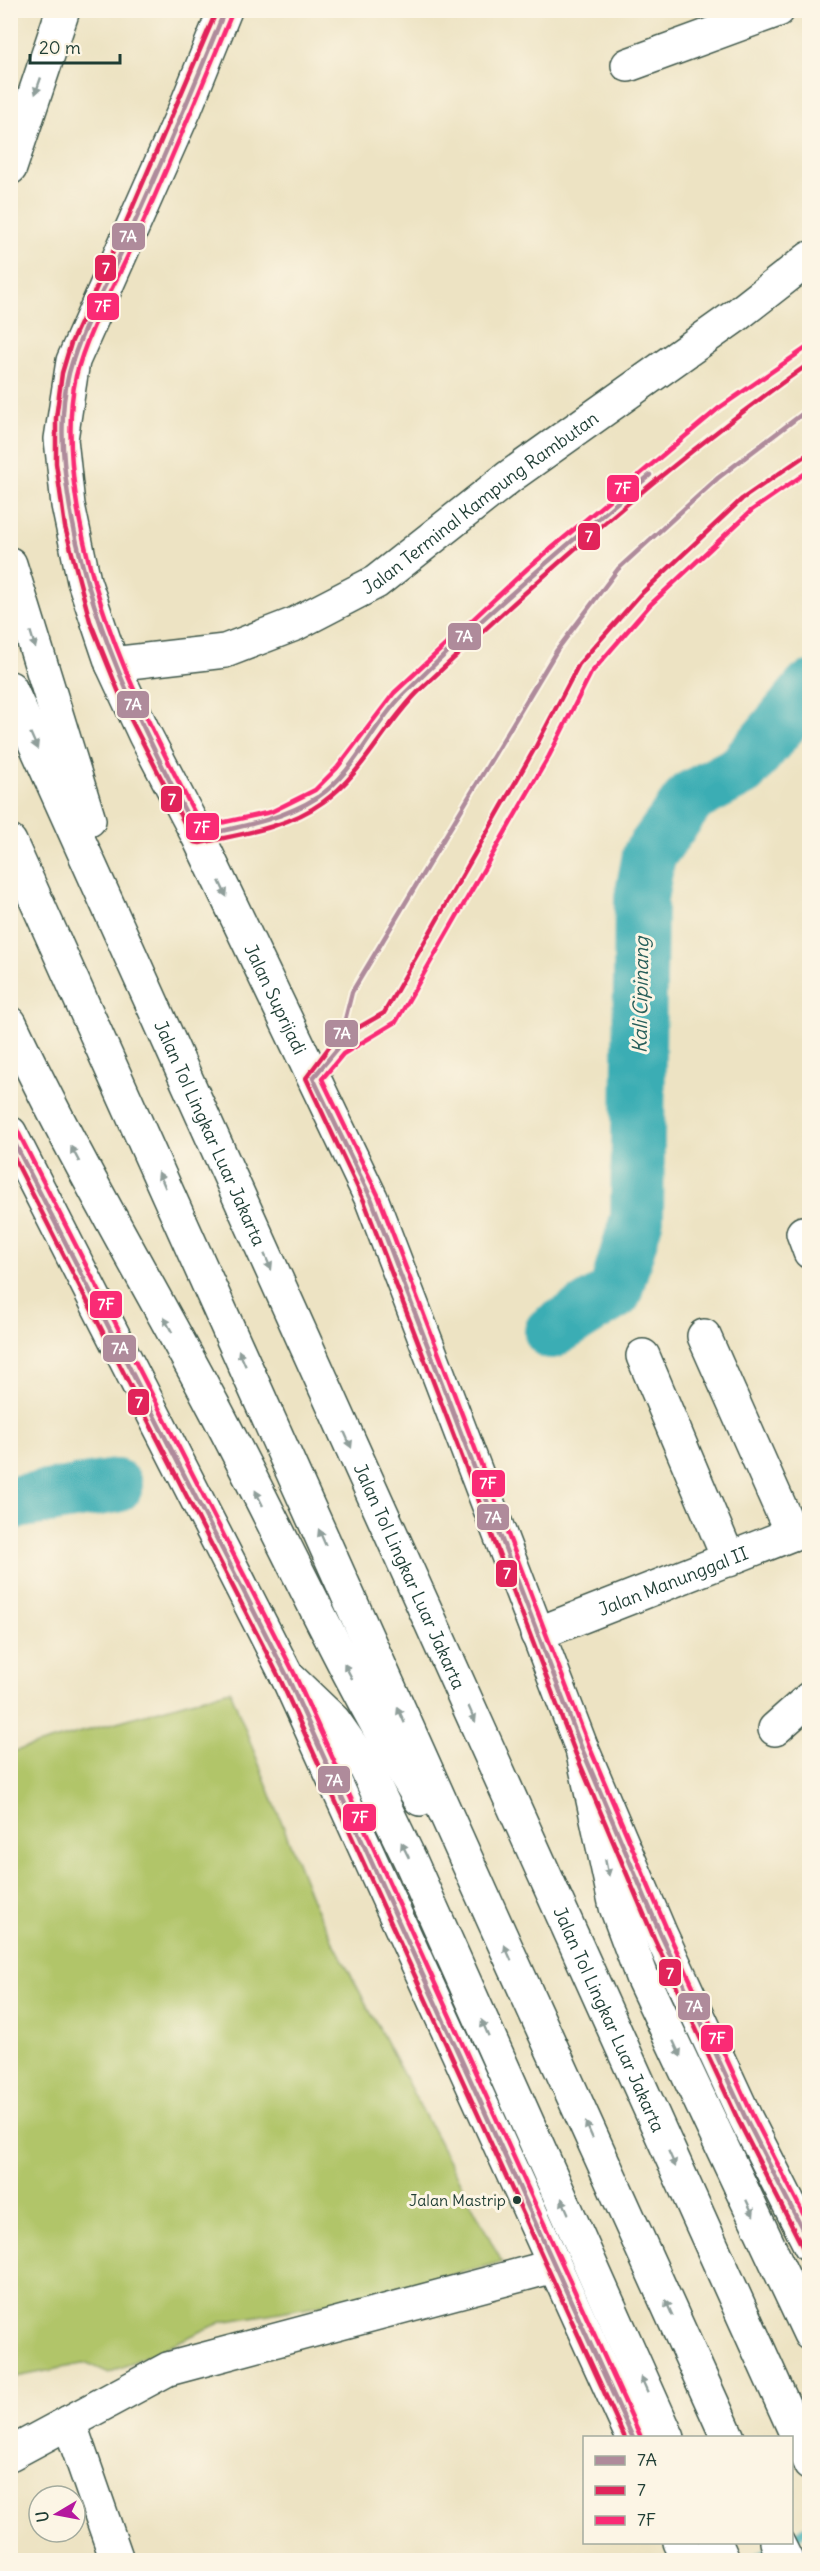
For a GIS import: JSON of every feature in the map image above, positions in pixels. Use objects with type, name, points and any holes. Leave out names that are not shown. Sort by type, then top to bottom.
[{"type":"main road","points":[[10,168],[63,10]]},
{"type":"main road","name":"Jalan Suprijadi","points":[[225,10],[185,110],[73,361],[66,397],[62,439],[68,505],[84,581],[112,664],[145,735],[198,836],[371,1198],[582,1749],[661,1935],[746,2119],[800,2203],[810,2244]]},
{"type":"main road","points":[[628,65],[778,10]]},
{"type":"main road","name":"Jalan Terminal Kampung Rambutan","points":[[112,664],[225,651],[295,624],[376,582],[509,477],[737,315],[810,258]]},
{"type":"main road","points":[[10,564],[132,960]]},
{"type":"main road","name":"Jalan Tol Lingkar Luar Jakarta","points":[[10,688],[810,2464]]},
{"type":"main road","points":[[10,842],[727,2436]]},
{"type":"main road","points":[[10,1023],[52,1112],[214,1408],[301,1582],[395,1759],[494,1921]]},
{"type":"main road","points":[[10,1133],[287,1676],[632,2436]]},
{"type":"main road","points":[[704,1336],[801,1531]]},
{"type":"main road","points":[[643,1356],[729,1560]]},
{"type":"main road","name":"Jalan Manunggal II","points":[[537,1634],[801,1531]]},
{"type":"main road","points":[[287,1676],[334,1721],[363,1764],[416,1872],[667,2436]]},
{"type":"main road","points":[[775,1729],[810,1698]]},
{"type":"main road","points":[[582,1749],[616,1907],[642,1977],[810,2334]]},
{"type":"main road","points":[[10,2454],[168,2369],[554,2266]]},
{"type":"main road","points":[[69,2422],[117,2560]]},
{"type":"main road","points":[[778,2544],[786,2560]]},
{"type":"main road","points":[[693,2550],[723,2560]]},
{"type":"green space","points":[[230,1690],[314,1905],[502,2262],[360,2298],[222,2322],[109,2373],[87,2363],[11,2378],[11,1752]]},
{"type":"waterway","name":"Kali Cipinang","points":[[551,1332],[615,1293],[637,1218],[641,898],[649,855],[691,797],[742,770],[810,688]]},
{"type":"waterway","name":"Kali Cipinang","points":[[10,1503],[116,1486]]},
{"type":"waterway","points":[[793,2537],[810,2527]]},
{"type":"waterway","points":[[752,2560],[773,2548]]},
{"type":"transit line","name":"7","points":[[217,10],[118,241],[71,343],[62,373],[56,418],[56,463],[65,527],[90,621],[126,710],[194,842],[200,843],[264,829],[294,818],[323,802],[351,777],[408,702],[514,603],[609,519],[707,439],[810,363]]},
{"type":"transit line","name":"7A","points":[[225,10],[151,186],[80,340],[69,373],[63,419],[64,465],[68,495],[76,540],[88,585],[118,671],[156,754],[198,836],[245,826],[290,812],[331,787],[343,775],[381,721],[402,696],[524,583],[650,475]]},
{"type":"transit line","name":"7F","points":[[232,13],[158,189],[87,343],[76,376],[70,422],[76,498],[95,585],[142,709],[202,827],[271,812],[315,790],[337,768],[394,693],[528,568],[719,408],[806,348]]},
{"type":"transit line","name":"7A","points":[[810,408],[718,478],[618,569],[557,650],[352,992],[338,1048],[313,1078],[371,1198],[582,1749],[661,1935],[746,2119],[810,2244]]},
{"type":"transit line","name":"7","points":[[803,2248],[739,2122],[654,1938],[575,1752],[364,1201],[306,1078],[333,1042],[384,1013],[535,748],[579,664],[640,595],[742,499],[806,455]]},
{"type":"transit line","name":"7F","points":[[810,470],[752,510],[650,605],[591,673],[549,756],[396,1022],[343,1054],[322,1079],[378,1195],[589,1746],[668,1932],[753,2116],[810,2227]]},
{"type":"transit line","name":"7F","points":[[17,1130],[294,1673],[640,2435]]},
{"type":"transit line","name":"7A","points":[[10,1134],[287,1676],[632,2436]]},
{"type":"transit line","name":"7","points":[[10,1150],[280,1679],[624,2436]]},
{"type":"place","name":"Jalan Mastrip","points":[[517,2200]]}]
